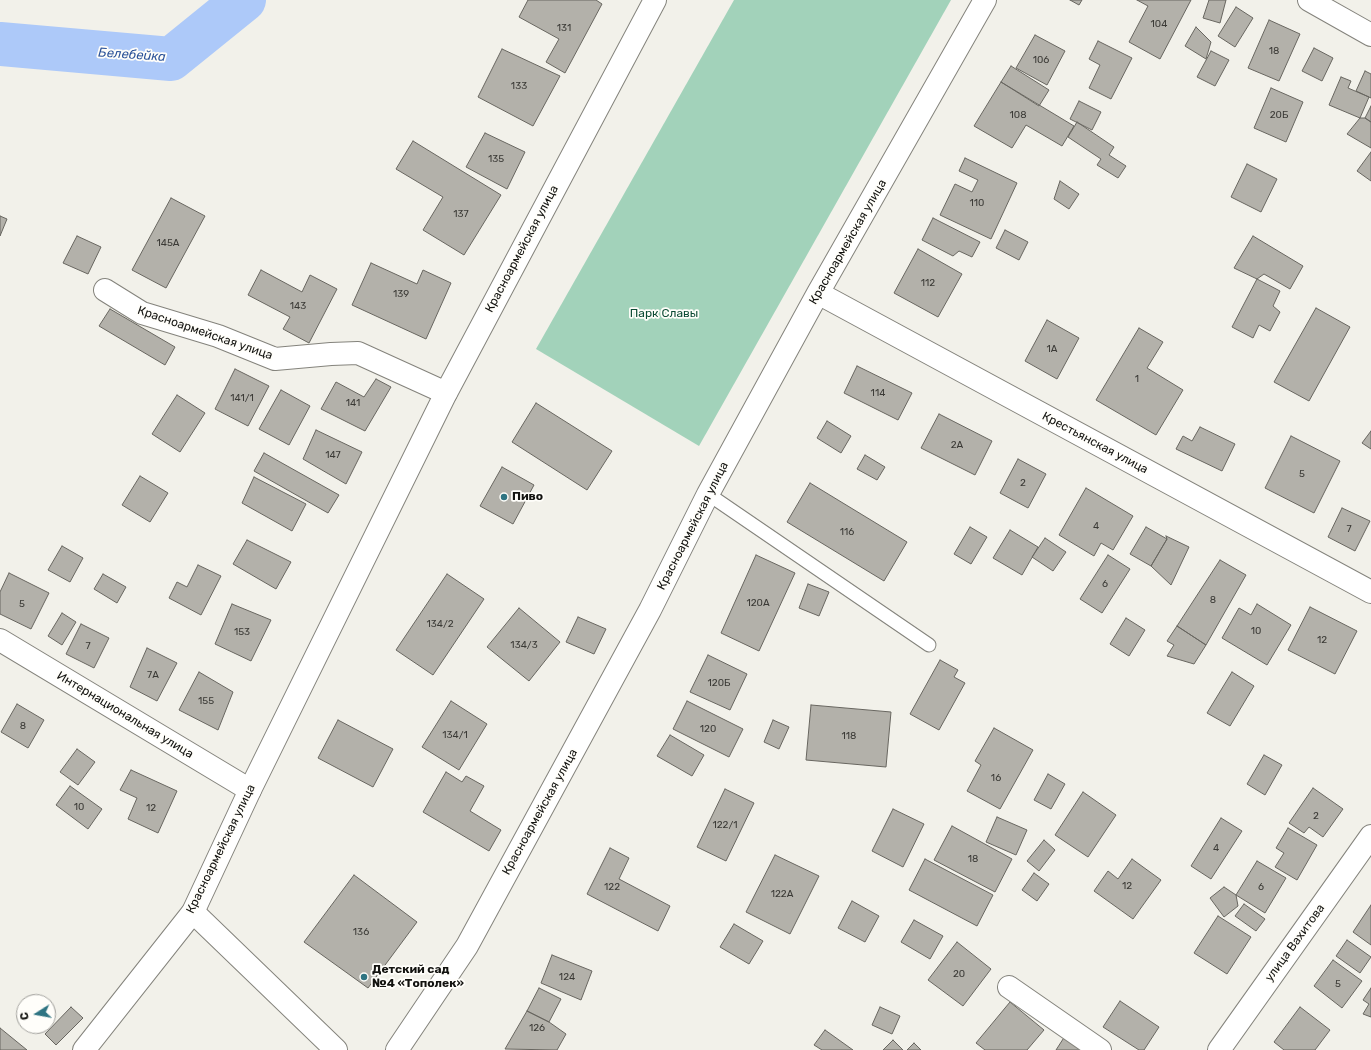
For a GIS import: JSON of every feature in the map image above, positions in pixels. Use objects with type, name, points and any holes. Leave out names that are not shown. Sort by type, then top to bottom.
[{"type":"street","name":"Красноармейская улица","points":[[84,1050],[193,912],[250,790],[446,393],[655,0]]},
{"type":"street","name":"Красноармейская улица","points":[[397,1050],[467,946],[650,610],[708,494],[818,293],[985,0]]},
{"type":"street","points":[[1309,0],[1371,35]]},
{"type":"street","name":"Красноармейская улица","points":[[105,290],[142,313],[218,336],[275,359],[331,354],[358,354],[446,393]]},
{"type":"street","name":"Крестьянская улица","points":[[818,293],[1371,592]]},
{"type":"street","name":"Интернациональная улица","points":[[0,640],[250,790]]},
{"type":"street","name":"улица Вахитова","points":[[1219,1050],[1371,836]]},
{"type":"street","points":[[193,912],[336,1050]]},
{"type":"street","points":[[1009,987],[1100,1050]]},
{"type":"lane","points":[[708,494],[929,645]]},
{"type":"green space","name":"Парк Славы","points":[[734,0],[951,0],[699,446],[536,349]]},
{"type":"building","points":[[528,0],[596,0],[602,4],[565,73],[546,62],[559,39],[519,17]]},
{"type":"building","points":[[1070,0],[1082,0],[1079,5]]},
{"type":"building","points":[[1137,0],[1191,0],[1160,59],[1129,42],[1148,6]]},
{"type":"building","points":[[1209,0],[1226,0],[1220,23],[1203,18]]},
{"type":"building","points":[[1236,7],[1253,18],[1235,47],[1218,36]]},
{"type":"building","points":[[1269,20],[1300,34],[1279,81],[1248,68]]},
{"type":"building","points":[[1196,27],[1211,42],[1206,59],[1185,46]]},
{"type":"building","points":[[1035,35],[1065,51],[1047,85],[1016,68]]},
{"type":"building","points":[[1098,41],[1132,58],[1111,99],[1089,88],[1100,65],[1089,59]]},
{"type":"building","points":[[1314,48],[1333,58],[1322,81],[1302,71]]},
{"type":"building","points":[[502,49],[560,76],[533,126],[478,97]]},
{"type":"building","points":[[1211,51],[1229,60],[1215,86],[1197,77]]},
{"type":"building","points":[[1011,66],[1049,90],[1039,106],[1001,82]]},
{"type":"building","points":[[1365,71],[1371,74],[1371,98],[1356,91]]},
{"type":"building","points":[[1341,77],[1351,81],[1348,88],[1369,97],[1360,118],[1329,105]]},
{"type":"building","points":[[1001,82],[1074,126],[1062,146],[1026,125],[1012,148],[974,126]]},
{"type":"building","points":[[1271,88],[1303,102],[1286,142],[1254,128]]},
{"type":"building","points":[[1079,101],[1101,112],[1092,130],[1070,119]]},
{"type":"building","points":[[1371,106],[1371,122],[1365,118]]},
{"type":"building","points":[[1360,118],[1365,118],[1371,122],[1371,148],[1347,134]]},
{"type":"building","points":[[1077,122],[1114,147],[1109,155],[1126,166],[1118,178],[1097,165],[1101,159],[1068,137]]},
{"type":"building","points":[[485,133],[525,152],[507,189],[466,167]]},
{"type":"building","points":[[413,141],[501,195],[464,255],[423,230],[443,197],[396,169]]},
{"type":"building","points":[[1371,152],[1371,181],[1357,171]]},
{"type":"building","points":[[965,158],[1017,183],[991,239],[940,215],[955,184],[972,192],[978,180],[959,171]]},
{"type":"building","points":[[1247,164],[1277,179],[1261,212],[1231,197]]},
{"type":"building","points":[[1060,181],[1079,194],[1069,209],[1054,199]]},
{"type":"building","points":[[171,198],[205,216],[166,288],[132,270]]},
{"type":"building","points":[[0,216],[7,219],[0,236]]},
{"type":"building","points":[[933,218],[980,242],[972,257],[959,251],[953,256],[922,240]]},
{"type":"building","points":[[1005,230],[1028,242],[1019,260],[996,248]]},
{"type":"building","points":[[77,236],[101,247],[88,274],[63,263]]},
{"type":"building","points":[[1253,236],[1303,266],[1290,289],[1264,274],[1257,279],[1234,268]]},
{"type":"building","points":[[918,249],[962,274],[938,317],[894,293]]},
{"type":"building","points":[[371,263],[417,284],[423,270],[451,283],[426,339],[352,305]]},
{"type":"building","points":[[261,270],[302,292],[310,275],[337,289],[309,343],[283,329],[290,317],[248,295]]},
{"type":"building","points":[[1257,279],[1280,291],[1273,306],[1280,312],[1270,331],[1259,325],[1253,338],[1232,327]]},
{"type":"building","points":[[1316,308],[1350,327],[1309,401],[1274,382]]},
{"type":"building","points":[[110,309],[175,347],[165,365],[99,326]]},
{"type":"building","points":[[1047,320],[1079,338],[1057,379],[1025,361]]},
{"type":"building","points":[[1139,328],[1163,342],[1147,368],[1183,390],[1156,435],[1096,400]]},
{"type":"building","points":[[857,366],[912,393],[898,420],[844,393]]},
{"type":"building","points":[[235,369],[269,386],[248,426],[215,409]]},
{"type":"building","points":[[376,379],[391,387],[365,431],[321,409],[336,382],[364,397]]},
{"type":"building","points":[[281,390],[310,406],[289,445],[259,429]]},
{"type":"building","points":[[177,395],[205,413],[180,452],[152,434]]},
{"type":"building","points":[[536,403],[612,451],[587,490],[512,442]]},
{"type":"building","points":[[939,414],[992,441],[975,475],[921,448]]},
{"type":"building","points":[[827,421],[851,436],[841,453],[817,438]]},
{"type":"building","points":[[1200,427],[1235,444],[1222,471],[1176,449],[1183,436],[1192,441]]},
{"type":"building","points":[[316,430],[362,452],[346,484],[303,459]]},
{"type":"building","points":[[1371,431],[1371,449],[1362,443]]},
{"type":"building","points":[[1291,436],[1340,461],[1314,513],[1265,488]]},
{"type":"building","points":[[264,453],[339,495],[328,513],[254,471]]},
{"type":"building","points":[[865,455],[885,467],[877,480],[857,469]]},
{"type":"building","points":[[1018,459],[1046,474],[1028,508],[1000,493]]},
{"type":"building","points":[[502,467],[534,485],[513,524],[480,506]]},
{"type":"building","points":[[140,476],[168,493],[150,522],[122,505]]},
{"type":"building","points":[[254,477],[306,504],[292,531],[242,503]]},
{"type":"building","points":[[810,483],[907,542],[884,581],[787,522]]},
{"type":"building","points":[[1086,488],[1133,516],[1113,550],[1101,543],[1094,556],[1059,535]]},
{"type":"building","points":[[1342,508],[1370,521],[1355,551],[1328,537]]},
{"type":"building","points":[[970,527],[987,537],[971,564],[954,554]]},
{"type":"building","points":[[1146,527],[1167,539],[1151,566],[1130,554]]},
{"type":"building","points":[[1010,530],[1038,547],[1022,575],[993,558]]},
{"type":"building","points":[[1166,536],[1189,547],[1171,585],[1151,566],[1167,539]]},
{"type":"building","points":[[1045,538],[1066,552],[1053,571],[1032,557]]},
{"type":"building","points":[[247,540],[291,562],[276,589],[233,564]]},
{"type":"building","points":[[62,546],[83,558],[70,582],[48,570]]},
{"type":"building","points":[[756,555],[795,573],[759,651],[721,633]]},
{"type":"building","points":[[1108,555],[1130,569],[1102,613],[1080,599]]},
{"type":"building","points":[[1220,560],[1246,575],[1206,645],[1177,626]]},
{"type":"building","points":[[198,565],[221,576],[201,615],[169,598],[177,582],[187,587]]},
{"type":"building","points":[[9,573],[49,593],[31,629],[0,614],[0,592]]},
{"type":"building","points":[[103,574],[126,587],[117,603],[94,589]]},
{"type":"building","points":[[447,574],[484,599],[433,675],[396,650]]},
{"type":"building","points":[[808,584],[829,592],[819,616],[799,608]]},
{"type":"building","points":[[232,604],[271,620],[251,661],[215,644]]},
{"type":"building","points":[[1257,604],[1291,625],[1267,665],[1222,638],[1239,608],[1251,615]]},
{"type":"building","points":[[1310,607],[1357,631],[1335,674],[1288,650]]},
{"type":"building","points":[[519,608],[560,642],[529,681],[487,647]]},
{"type":"building","points":[[62,613],[76,622],[62,645],[48,636]]},
{"type":"building","points":[[578,617],[606,629],[594,654],[566,642]]},
{"type":"building","points":[[1126,618],[1145,630],[1129,656],[1110,644]]},
{"type":"building","points":[[81,624],[109,638],[94,668],[66,654]]},
{"type":"building","points":[[1177,626],[1206,645],[1194,664],[1167,656],[1174,645],[1167,641]]},
{"type":"building","points":[[147,648],[177,663],[157,701],[130,687]]},
{"type":"building","points":[[708,655],[747,674],[730,710],[690,692]]},
{"type":"building","points":[[940,660],[958,670],[954,677],[965,683],[939,730],[910,714]]},
{"type":"building","points":[[199,672],[233,692],[218,730],[179,710]]},
{"type":"building","points":[[1232,672],[1254,686],[1230,726],[1207,713]]},
{"type":"building","points":[[451,701],[487,724],[459,770],[422,747]]},
{"type":"building","points":[[687,701],[743,729],[729,757],[673,729]]},
{"type":"building","points":[[17,704],[44,720],[28,748],[1,732]]},
{"type":"building","points":[[811,705],[891,712],[886,767],[806,760]]},
{"type":"building","points":[[338,720],[393,749],[373,787],[318,758]]},
{"type":"building","points":[[773,720],[789,727],[779,749],[764,742]]},
{"type":"building","points":[[994,728],[1033,750],[1000,809],[967,791],[981,765],[975,761]]},
{"type":"building","points":[[670,735],[704,755],[692,776],[657,756]]},
{"type":"building","points":[[77,749],[95,762],[78,785],[60,772]]},
{"type":"building","points":[[1264,755],[1282,765],[1265,795],[1247,784]]},
{"type":"building","points":[[131,770],[177,791],[158,833],[128,819],[137,798],[120,790]]},
{"type":"building","points":[[446,772],[462,782],[466,776],[484,786],[470,811],[501,830],[489,851],[423,812]]},
{"type":"building","points":[[1048,774],[1065,784],[1051,809],[1034,800]]},
{"type":"building","points":[[70,786],[102,809],[88,829],[56,805]]},
{"type":"building","points":[[1313,788],[1343,809],[1323,837],[1309,827],[1304,833],[1289,823]]},
{"type":"building","points":[[725,789],[754,803],[726,861],[697,847]]},
{"type":"building","points":[[1083,792],[1116,815],[1088,857],[1055,835]]},
{"type":"building","points":[[893,809],[924,824],[903,867],[872,851]]},
{"type":"building","points":[[997,817],[1027,830],[1016,855],[986,842]]},
{"type":"building","points":[[1221,818],[1242,831],[1211,879],[1191,866]]},
{"type":"building","points":[[952,826],[1012,859],[995,892],[934,860]]},
{"type":"building","points":[[1288,828],[1317,845],[1297,880],[1275,867],[1284,853],[1276,848]]},
{"type":"building","points":[[1044,840],[1055,850],[1039,871],[1027,861]]},
{"type":"building","points":[[610,848],[629,858],[619,879],[670,906],[658,931],[587,894]]},
{"type":"building","points":[[775,855],[819,876],[790,934],[746,912]]},
{"type":"building","points":[[925,859],[993,895],[977,926],[909,890]]},
{"type":"building","points":[[1132,859],[1161,880],[1133,919],[1094,891],[1108,871],[1118,879]]},
{"type":"building","points":[[1257,861],[1286,878],[1265,913],[1236,895]]},
{"type":"building","points":[[1034,873],[1049,884],[1037,901],[1022,890]]},
{"type":"building","points":[[354,875],[417,922],[368,988],[304,942]]},
{"type":"building","points":[[1224,887],[1236,895],[1238,906],[1224,917],[1210,898]]},
{"type":"building","points":[[852,901],[879,916],[865,942],[838,928]]},
{"type":"building","points":[[1244,904],[1265,919],[1256,931],[1235,916]]},
{"type":"building","points":[[1371,905],[1371,945],[1353,932]]},
{"type":"building","points":[[1218,916],[1251,937],[1227,974],[1194,953]]},
{"type":"building","points":[[914,920],[943,936],[930,959],[901,942]]},
{"type":"building","points":[[734,924],[763,941],[749,964],[720,947]]},
{"type":"building","points":[[1347,940],[1371,957],[1360,973],[1336,956]]},
{"type":"building","points":[[957,942],[991,969],[963,1006],[928,980]]},
{"type":"building","points":[[552,955],[592,971],[581,1000],[541,983]]},
{"type":"building","points":[[1333,960],[1362,981],[1342,1008],[1314,986]]},
{"type":"building","points":[[539,988],[561,999],[549,1022],[527,1011]]},
{"type":"building","points":[[1371,988],[1371,1017],[1363,1014],[1369,1004],[1363,1000]]},
{"type":"building","points":[[1120,1001],[1159,1027],[1144,1050],[1139,1050],[1103,1027]]},
{"type":"building","points":[[1010,1002],[1044,1030],[1027,1050],[985,1050],[976,1043]]},
{"type":"building","points":[[71,1007],[83,1018],[56,1045],[45,1034],[56,1034],[56,1023]]},
{"type":"building","points":[[880,1007],[900,1016],[892,1034],[872,1025]]},
{"type":"building","points":[[1300,1007],[1330,1030],[1315,1050],[1284,1050],[1274,1042]]},
{"type":"building","points":[[527,1011],[549,1022],[566,1034],[557,1050],[505,1049]]},
{"type":"building","points":[[0,1028],[27,1050],[0,1050]]},
{"type":"building","points":[[825,1030],[853,1050],[822,1050],[814,1045]]},
{"type":"building","points":[[1065,1036],[1082,1050],[1056,1050]]},
{"type":"building","points":[[893,1040],[903,1050],[883,1050]]},
{"type":"building","points":[[914,1043],[921,1050],[907,1050]]},
{"type":"waterway","name":"Белебейка","points":[[0,44],[171,59],[244,0]]},
{"type":"place","name":"Пиво","points":[[504,497]]},
{"type":"place","name":"Детский сад №4 «Тополек»","points":[[364,977]]}]
